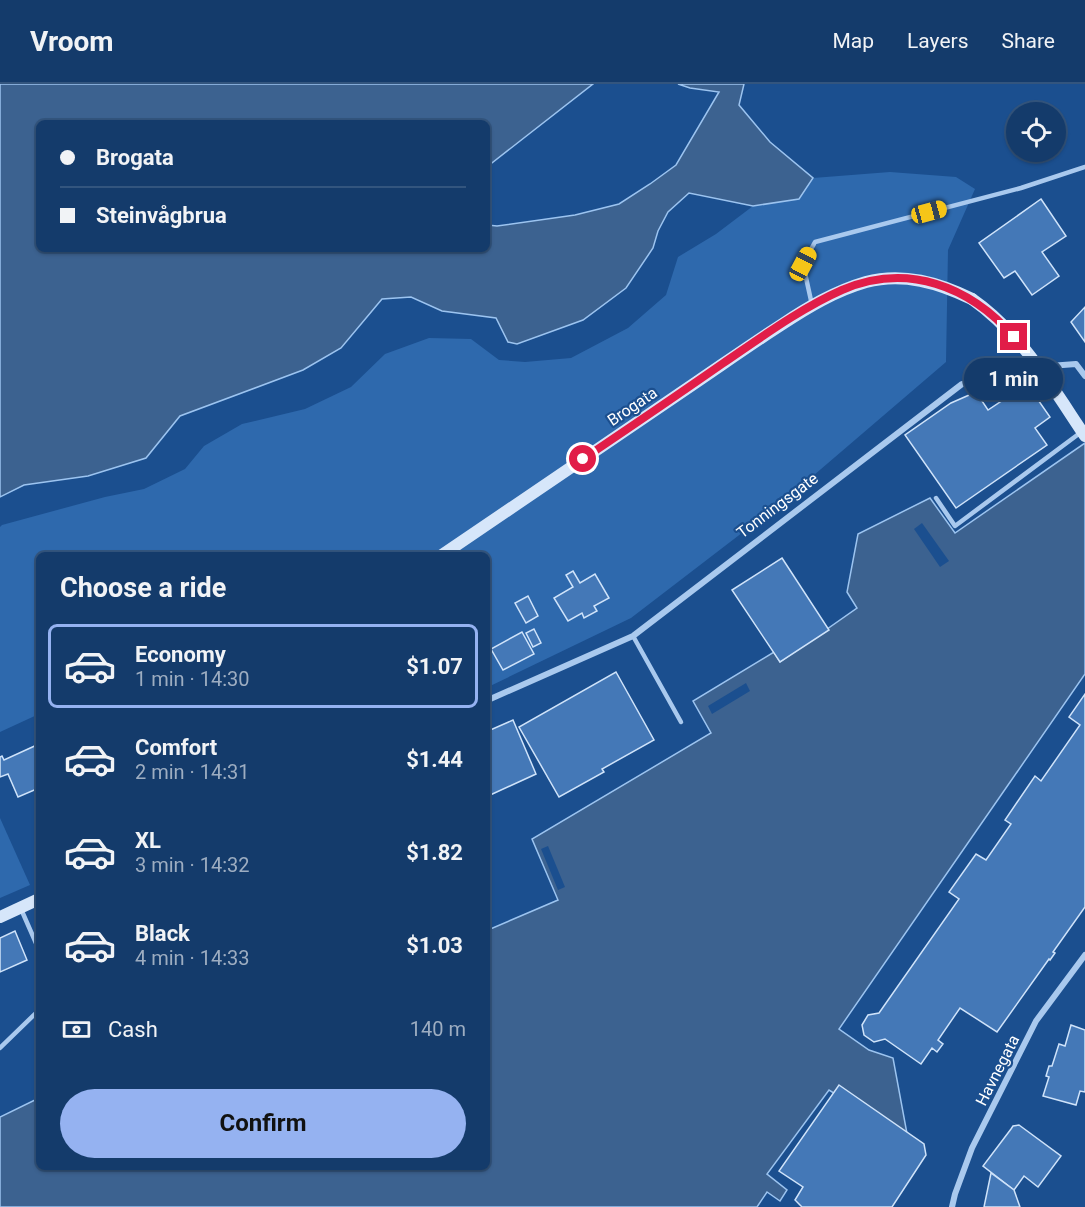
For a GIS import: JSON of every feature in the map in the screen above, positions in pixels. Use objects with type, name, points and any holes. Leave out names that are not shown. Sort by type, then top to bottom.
[{"type":"main road","name":"Brogata","points":[[446,552],[812,305],[868,281],[910,278],[924,280],[952,289],[972,299],[1004,326],[1024,348],[1085,436]]},
{"type":"main road","points":[[0,916],[36,900]]},
{"type":"street","name":"Tonningsgate","points":[[490,699],[633,636],[962,384],[1009,369],[1076,364],[1085,376]]},
{"type":"street","name":"Havnegata","points":[[952,1207],[972,1148],[1036,1021],[1085,956]]},
{"type":"lane","points":[[812,305],[803,264],[814,242],[1021,188],[1085,167]]},
{"type":"lane","points":[[936,498],[955,526],[1085,430]]},
{"type":"lane","points":[[633,636],[681,722]]},
{"type":"lane","points":[[20,908],[36,943]]},
{"type":"lane","points":[[0,1048],[36,1013]]},
{"type":"shaded area","points":[[0,84],[593,84],[490,164],[490,120],[36,120],[36,252],[490,252],[490,225],[575,215],[619,204],[676,165],[719,92],[678,84],[744,84],[739,105],[770,142],[813,178],[799,199],[753,206],[689,193],[668,212],[658,231],[653,248],[626,288],[583,320],[517,344],[508,342],[496,318],[442,311],[411,297],[382,299],[341,348],[303,370],[180,416],[146,458],[88,476],[24,485],[0,497]]},
{"type":"shaded area","points":[[890,172],[956,177],[975,189],[948,250],[946,362],[786,499],[631,618],[490,686],[490,552],[36,552],[36,715],[0,732],[0,527],[2,525],[105,497],[144,489],[185,469],[204,446],[242,424],[305,409],[351,387],[385,354],[429,338],[471,339],[499,360],[525,362],[571,358],[628,328],[666,295],[678,257],[716,234],[753,206],[799,199],[813,178]]},
{"type":"shaded area","points":[[1085,443],[1085,674],[839,1029],[869,1050],[893,1058],[908,1139],[829,1090],[767,1174],[787,1190],[780,1201],[767,1192],[757,1207],[0,1207],[0,1117],[36,1099],[36,1170],[490,1170],[490,929],[558,900],[532,839],[711,733],[693,701],[774,652],[780,662],[857,608],[847,592],[858,534],[930,498],[955,533]]},
{"type":"shaded area","points":[[0,818],[30,885],[0,898]]},
{"type":"pier","points":[[922,523],[949,561],[940,567],[914,529]]},
{"type":"pier","points":[[746,683],[750,691],[712,714],[708,706]]},
{"type":"pier","points":[[548,846],[565,887],[558,890],[541,849]]},
{"type":"building","points":[[1041,199],[1066,236],[1042,252],[1059,276],[1032,295],[1015,271],[1004,278],[979,243]]},
{"type":"building","points":[[1085,307],[1085,342],[1071,322]]},
{"type":"building","points":[[1027,384],[1050,417],[1035,428],[1047,445],[956,508],[905,435],[951,403],[976,392],[988,410]]},
{"type":"building","points":[[782,558],[829,630],[780,662],[732,590]]},
{"type":"building","points":[[573,571],[580,583],[595,574],[609,598],[594,606],[597,611],[584,618],[582,613],[568,621],[554,598],[573,587],[566,575]]},
{"type":"building","points":[[528,596],[538,616],[526,623],[515,603]]},
{"type":"building","points":[[534,629],[541,643],[533,647],[526,633]]},
{"type":"building","points":[[522,632],[534,654],[503,670],[491,649]]},
{"type":"building","points":[[616,672],[654,740],[602,769],[604,772],[559,797],[519,727]]},
{"type":"building","points":[[1085,694],[1085,907],[1053,952],[1055,953],[997,1032],[960,1008],[938,1040],[943,1044],[937,1052],[932,1048],[921,1064],[885,1039],[874,1042],[864,1035],[862,1025],[868,1015],[879,1013],[959,899],[949,892],[976,854],[986,860],[1011,824],[1005,820],[1035,776],[1041,781],[1080,725],[1069,717]]},
{"type":"building","points":[[513,720],[536,774],[490,795],[490,730]]},
{"type":"building","points":[[36,745],[36,789],[18,797],[8,774],[0,777],[0,757],[2,756],[4,760]]},
{"type":"building","points":[[15,931],[27,960],[0,972],[0,938]]},
{"type":"building","points":[[1071,1025],[1085,1030],[1085,1092],[1080,1091],[1076,1105],[1043,1096],[1049,1077],[1046,1076],[1049,1066],[1052,1066],[1059,1044],[1065,1046]]},
{"type":"building","points":[[839,1085],[924,1144],[926,1155],[892,1207],[802,1207],[795,1200],[803,1187],[779,1171]]},
{"type":"building","points":[[1019,1125],[1061,1156],[1038,1187],[1024,1176],[1014,1190],[983,1166],[1013,1126]]},
{"type":"building","points":[[991,1173],[1014,1190],[1020,1207],[984,1207]]},
{"type":"route","points":[[583,459],[812,305],[868,281],[910,278],[952,289],[972,299],[988,311],[1014,337]]}]
